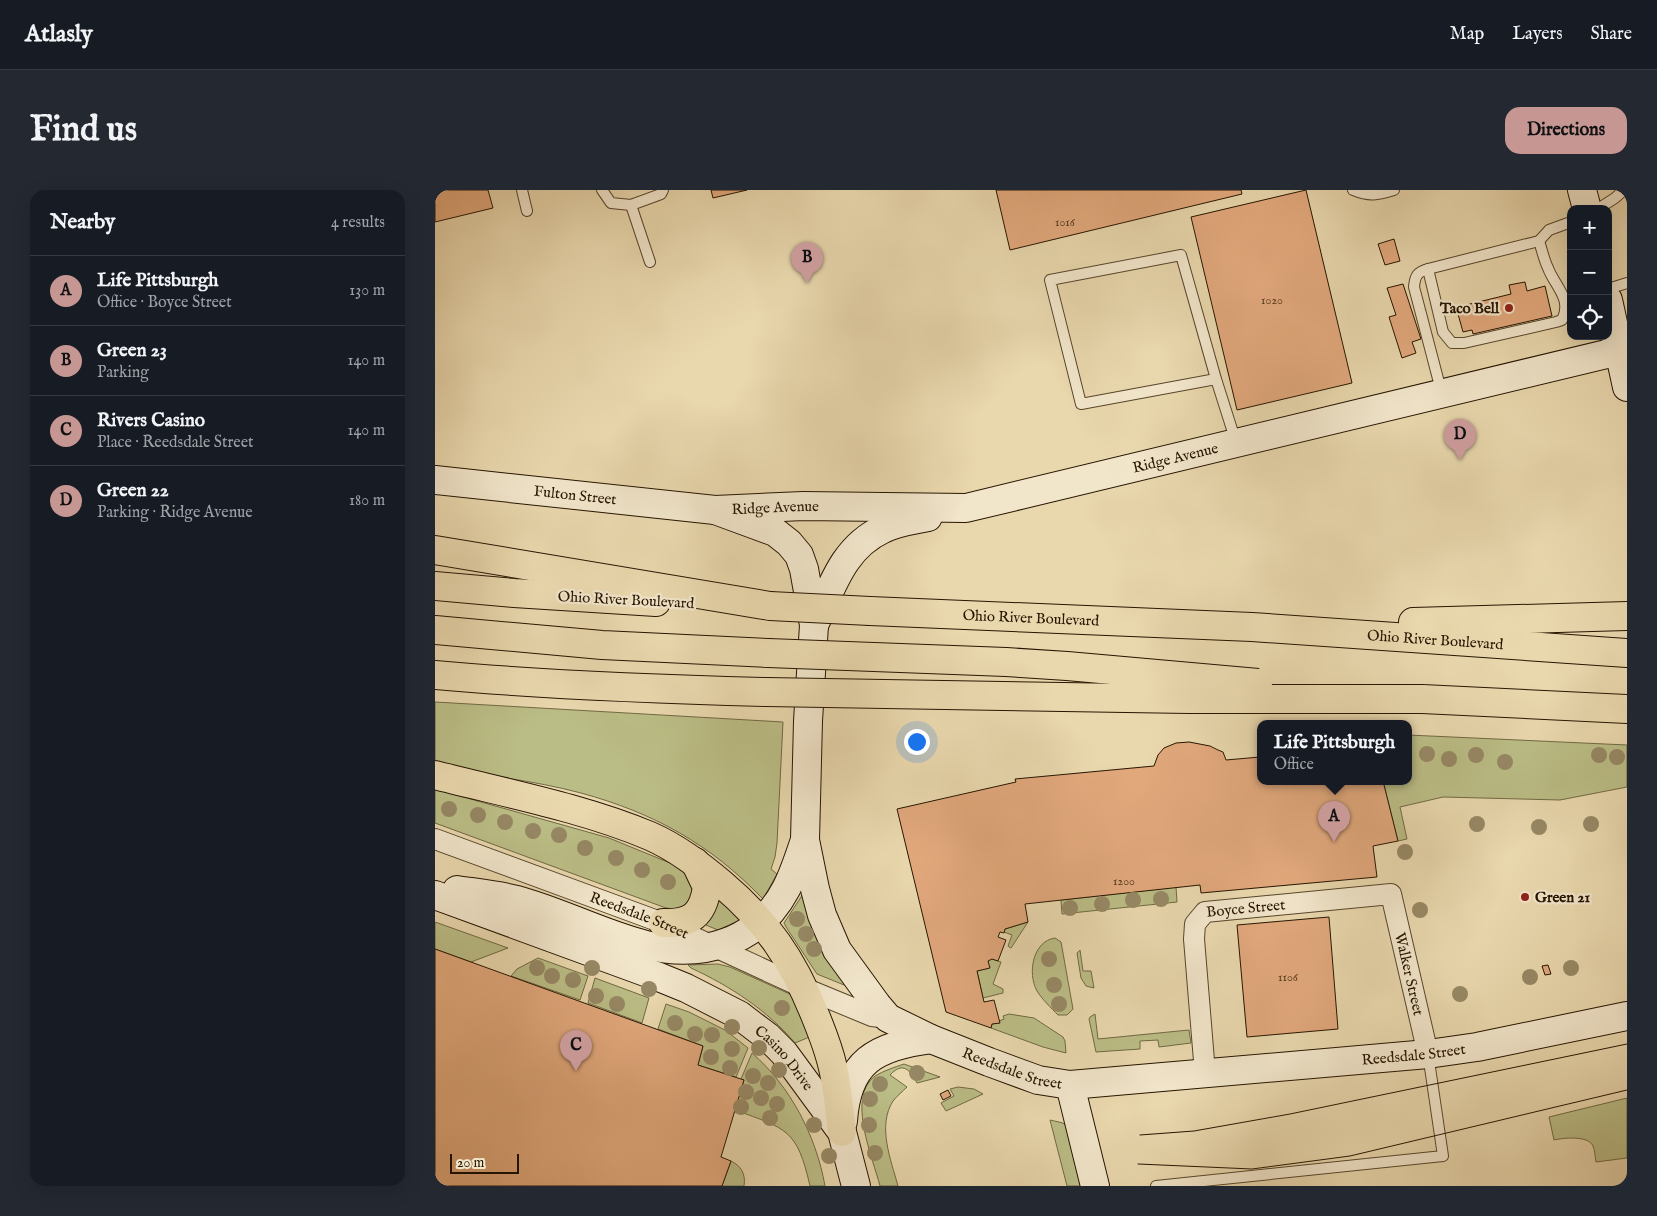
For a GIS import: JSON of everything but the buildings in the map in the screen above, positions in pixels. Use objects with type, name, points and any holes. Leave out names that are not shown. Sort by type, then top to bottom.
[{"type":"highway","points":[[435,550],[770,606]]},
{"type":"highway","name":"Ohio River Boulevard","points":[[435,586],[633,601],[1252,627],[1627,652]]},
{"type":"highway","points":[[1252,627],[1627,616]]},
{"type":"highway","points":[[435,630],[593,644],[1067,666],[1422,698],[1627,709]]},
{"type":"highway","points":[[435,675],[506,682],[627,689],[1189,699],[1422,698]]},
{"type":"highway","points":[[435,775],[586,814],[652,837],[695,862],[744,903],[762,922],[793,965],[804,988],[825,1040],[833,1069],[842,1132]]},
{"type":"highway","points":[[663,923],[684,922],[701,909],[707,887],[695,862]]},
{"type":"main road","points":[[1582,190],[1586,205]]},
{"type":"main road","points":[[1612,313],[1623,350],[1627,387]]},
{"type":"main road","name":"Ridge Avenue","points":[[715,510],[803,506],[966,508],[1623,350]]},
{"type":"main road","name":"Fulton Street","points":[[435,480],[715,510]]},
{"type":"main road","points":[[814,625],[845,559],[866,538],[891,526],[966,508]]},
{"type":"main road","points":[[715,510],[775,532],[789,543],[799,555],[808,584],[814,625],[808,721],[805,840],[822,915],[837,950],[888,1018]]},
{"type":"main road","points":[[435,886],[517,900],[646,945],[685,950],[716,946],[735,940],[762,922],[785,890],[794,873],[805,840]]},
{"type":"main road","name":"Casino Drive","points":[[435,895],[659,977],[702,995],[739,1015],[768,1037],[789,1059],[842,1132],[856,1186]]},
{"type":"main road","name":"Reedsdale Street","points":[[888,1018],[931,1039],[1038,1080],[1069,1085],[1428,1054],[1477,1047],[1627,1016]]},
{"type":"main road","points":[[842,1132],[844,1101],[848,1087],[864,1062],[893,1046],[931,1039]]},
{"type":"main road","points":[[1069,1085],[1095,1186]]},
{"type":"street","name":"Reedsdale Street","points":[[435,840],[663,923],[804,988],[873,1016],[888,1018]]},
{"type":"street","name":"Walker Street","points":[[1391,894],[1428,1054]]},
{"type":"street","name":"Boyce Street","points":[[1205,1073],[1194,939],[1195,924],[1205,912],[1391,894]]},
{"type":"lane","points":[[523,190],[527,211]]},
{"type":"lane","points":[[602,190],[611,203],[631,205],[661,194],[663,190]]},
{"type":"lane","points":[[1353,190],[1367,196],[1394,190]]},
{"type":"lane","points":[[1604,205],[1624,190]]},
{"type":"lane","points":[[631,205],[650,262]]},
{"type":"lane","points":[[1442,394],[1414,287],[1415,277],[1419,271],[1539,241],[1549,230],[1567,223]]},
{"type":"lane","points":[[1428,269],[1443,332],[1452,343],[1464,344],[1556,322],[1562,320],[1565,314],[1565,304],[1559,286],[1548,271],[1539,241]]},
{"type":"lane","points":[[1217,379],[1081,404],[1049,280],[1181,255],[1236,443]]},
{"type":"lane","points":[[1612,288],[1627,283]]},
{"type":"lane","points":[[1156,1186],[1443,1156],[1428,1054]]},
{"type":"green space","points":[[435,702],[783,722],[777,843],[771,869],[777,874],[763,899],[743,879],[701,847],[657,821],[633,810],[581,793],[435,765]]},
{"type":"green space","points":[[1412,735],[1627,745],[1627,787],[1560,800],[1443,797],[1400,807],[1407,839],[1398,841],[1384,785],[1412,785]]},
{"type":"green space","points":[[435,789],[609,838],[675,865],[688,875],[694,888],[690,903],[675,909],[666,908],[435,823]]},
{"type":"green space","points":[[1176,887],[1177,902],[1062,914],[1061,900]]},
{"type":"green space","points":[[803,894],[846,982],[844,985],[817,974],[784,923]]},
{"type":"green space","points":[[717,896],[741,920],[718,930],[701,923]]},
{"type":"green space","points":[[435,922],[508,948],[471,962],[435,949]]},
{"type":"green space","points":[[1028,922],[1011,948],[1008,946],[1012,935],[1004,932],[1005,929]]},
{"type":"green space","points":[[1055,938],[1061,942],[1073,1009],[1067,1015],[1058,1015],[1037,991],[1034,984],[1033,967],[1037,951],[1047,940]]},
{"type":"green space","points":[[1080,950],[1083,971],[1091,971],[1094,988],[1086,986],[1081,978],[1077,953]]},
{"type":"green space","points":[[538,958],[588,976],[580,1000],[511,976],[517,969]]},
{"type":"green space","points":[[992,959],[1001,962],[993,984],[1003,989],[1003,993],[983,998],[977,971],[989,968],[988,961]]},
{"type":"green space","points":[[718,964],[730,967],[792,995],[812,1036],[795,1043],[772,1020],[747,1000],[688,965]]},
{"type":"green space","points":[[595,978],[649,998],[642,1023],[588,1003]]},
{"type":"green space","points":[[666,1004],[689,1012],[725,1030],[748,1048],[736,1077],[698,1065],[703,1046],[658,1029]]},
{"type":"green space","points":[[1009,1014],[1034,1018],[1063,1037],[1066,1053],[1043,1047],[991,1028],[992,1024],[999,1023],[999,1021],[1004,1019],[1003,1016]]},
{"type":"green space","points":[[1095,1014],[1098,1039],[1189,1030],[1191,1043],[1159,1047],[1158,1040],[1140,1041],[1140,1049],[1096,1052],[1089,1019]]},
{"type":"green space","points":[[752,1053],[779,1081],[800,1114],[815,1149],[825,1186],[810,1186],[800,1153],[787,1134],[778,1127],[735,1110],[744,1080],[741,1079]]},
{"type":"green space","points":[[904,1064],[940,1077],[917,1083],[909,1071],[902,1068],[890,1075],[907,1087],[893,1101],[886,1121],[889,1154],[898,1186],[880,1186],[864,1128],[863,1098],[867,1086],[875,1076]]},
{"type":"green space","points":[[958,1087],[974,1089],[983,1094],[946,1111],[941,1103],[954,1096],[950,1089]]},
{"type":"green space","points":[[1627,1098],[1627,1158],[1596,1162],[1593,1146],[1586,1140],[1575,1138],[1554,1140],[1549,1117]]},
{"type":"green space","points":[[1050,1120],[1063,1123],[1067,1127],[1084,1186],[1067,1186]]},
{"type":"green space","points":[[731,1161],[738,1165],[742,1171],[744,1186],[722,1186]]},
{"type":"tram line","points":[[1140,1135],[1194,1131],[1290,1114],[1627,1044]]},
{"type":"tram line","points":[[1138,1164],[1252,1169],[1350,1156],[1627,1090]]},
{"type":"place","name":"Green 23","points":[[807,283]]},
{"type":"place","name":"Taco Bell","points":[[1509,308]]},
{"type":"place","name":"Green 22","points":[[1460,460]]},
{"type":"place","name":"Life Pittsburgh","points":[[1334,842]]},
{"type":"place","name":"Green 21","points":[[1525,897]]},
{"type":"place","name":"Rivers Casino","points":[[576,1071]]}]
